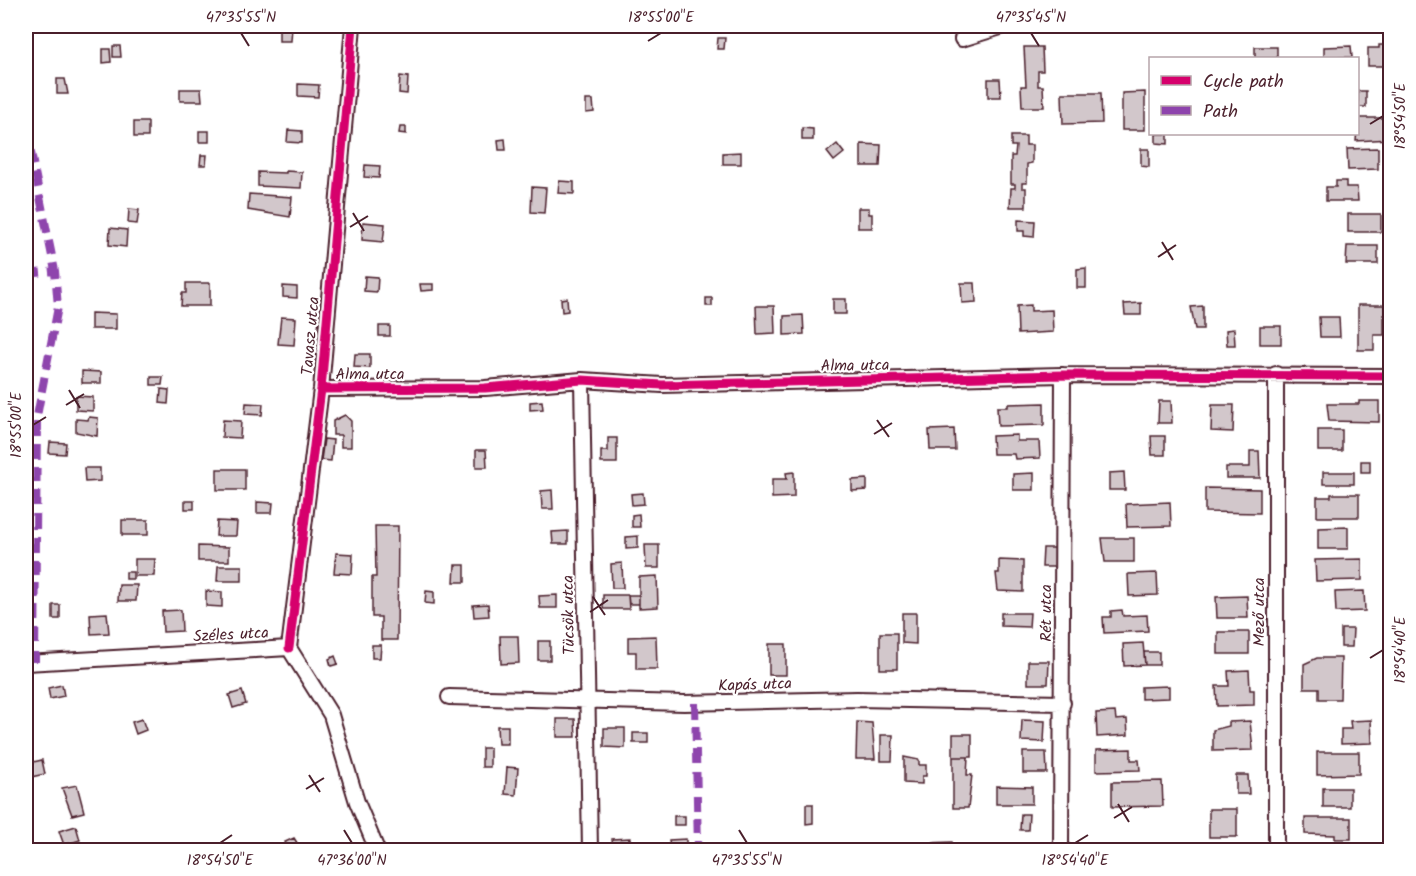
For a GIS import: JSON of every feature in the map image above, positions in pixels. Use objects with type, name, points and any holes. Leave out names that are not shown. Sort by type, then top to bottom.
[{"type":"street","name":"Tavasz utca","points":[[289,648],[321,389],[353,26]]},
{"type":"street","points":[[962,39],[1004,26]]},
{"type":"street","name":"Mező utca","points":[[1276,374],[1276,850]]},
{"type":"street","name":"Alma utca","points":[[321,389],[485,388],[582,380],[662,385],[1063,375],[1390,376]]},
{"type":"street","name":"Rét utca","points":[[1061,850],[1063,375]]},
{"type":"street","name":"Tücsök utca","points":[[582,380],[590,850]]},
{"type":"street","name":"Széles utca","points":[[26,663],[289,648],[331,715],[357,802],[377,850]]},
{"type":"street","name":"Kapás utca","points":[[449,697],[684,704],[857,699],[1063,703]]},
{"type":"building","points":[[279,26],[292,26],[291,41],[279,41]]},
{"type":"building","points":[[718,38],[725,38],[724,49],[717,49]]},
{"type":"building","points":[[1379,45],[1390,45],[1390,66],[1368,66],[1368,48],[1379,48]]},
{"type":"building","points":[[113,46],[120,46],[121,57],[113,57]]},
{"type":"building","points":[[1351,46],[1352,57],[1324,57],[1324,47]]},
{"type":"building","points":[[1024,47],[1042,47],[1043,71],[1038,71],[1038,86],[1043,86],[1044,107],[1022,107],[1021,86],[1026,86]]},
{"type":"building","points":[[1255,47],[1277,47],[1277,57],[1255,57]]},
{"type":"building","points":[[103,49],[110,49],[111,62],[103,63]]},
{"type":"building","points":[[400,76],[408,77],[407,94],[399,93]]},
{"type":"building","points":[[57,79],[65,79],[68,94],[57,94]]},
{"type":"building","points":[[988,79],[1000,79],[1001,97],[988,97]]},
{"type":"building","points":[[298,84],[319,85],[318,97],[298,96]]},
{"type":"building","points":[[180,89],[201,89],[202,101],[180,101]]},
{"type":"building","points":[[1359,91],[1366,91],[1366,107],[1359,107]]},
{"type":"building","points":[[1145,92],[1145,130],[1122,130],[1122,93]]},
{"type":"building","points":[[1062,93],[1101,93],[1102,123],[1063,124]]},
{"type":"building","points":[[586,100],[593,100],[594,112],[586,113]]},
{"type":"building","points":[[1359,118],[1390,118],[1390,139],[1356,141],[1357,135],[1359,135]]},
{"type":"building","points":[[134,122],[148,122],[148,137],[134,137]]},
{"type":"building","points":[[400,127],[406,127],[406,134],[399,133]]},
{"type":"building","points":[[802,128],[813,129],[813,140],[802,140]]},
{"type":"building","points":[[288,130],[302,131],[302,143],[287,142]]},
{"type":"building","points":[[199,131],[209,131],[209,142],[199,142]]},
{"type":"building","points":[[1156,135],[1168,135],[1168,144],[1156,143]]},
{"type":"building","points":[[1011,136],[1026,136],[1026,145],[1032,145],[1032,163],[1027,164],[1027,183],[1022,183],[1022,188],[1026,188],[1026,207],[1010,207],[1011,188],[1015,188],[1015,184],[1011,184],[1011,156],[1015,156],[1016,146],[1011,146]]},
{"type":"building","points":[[505,139],[506,150],[499,150],[498,140]]},
{"type":"building","points":[[837,144],[844,153],[834,161],[827,152]]},
{"type":"building","points":[[861,144],[881,145],[880,166],[861,166]]},
{"type":"building","points":[[1378,148],[1378,169],[1348,170],[1347,149]]},
{"type":"building","points":[[1141,149],[1149,149],[1149,167],[1141,166]]},
{"type":"building","points":[[741,152],[741,164],[723,164],[723,153]]},
{"type":"building","points":[[201,155],[207,155],[206,165],[200,165]]},
{"type":"building","points":[[365,165],[380,166],[379,178],[364,177]]},
{"type":"building","points":[[286,171],[302,172],[301,188],[258,186],[258,172],[286,173]]},
{"type":"building","points":[[559,181],[574,182],[574,194],[558,193]]},
{"type":"building","points":[[1336,181],[1346,181],[1346,187],[1357,187],[1358,201],[1326,201],[1326,187],[1336,187]]},
{"type":"building","points":[[532,187],[546,188],[544,213],[531,212]]},
{"type":"building","points":[[249,194],[292,197],[290,217],[248,210]]},
{"type":"building","points":[[858,208],[869,208],[869,214],[872,214],[872,228],[858,228]]},
{"type":"building","points":[[129,209],[139,210],[137,224],[128,223]]},
{"type":"building","points":[[1348,214],[1381,214],[1381,232],[1348,232]]},
{"type":"building","points":[[1018,220],[1035,221],[1034,237],[1024,236],[1024,231],[1018,231]]},
{"type":"building","points":[[363,222],[385,224],[383,242],[362,240]]},
{"type":"building","points":[[110,228],[127,230],[126,247],[109,245]]},
{"type":"building","points":[[1347,246],[1378,246],[1378,264],[1346,264]]},
{"type":"building","points":[[1086,268],[1086,288],[1077,288],[1077,269]]},
{"type":"building","points":[[365,276],[378,277],[377,292],[364,291]]},
{"type":"building","points":[[186,283],[210,283],[210,306],[181,306],[182,293],[186,293]]},
{"type":"building","points":[[961,283],[975,283],[976,302],[962,303]]},
{"type":"building","points":[[420,284],[433,284],[433,290],[421,291]]},
{"type":"building","points":[[283,286],[297,287],[297,298],[283,297]]},
{"type":"building","points":[[567,298],[568,311],[562,312],[561,299]]},
{"type":"building","points":[[706,298],[712,298],[712,306],[706,306]]},
{"type":"building","points":[[833,299],[846,299],[846,314],[833,314]]},
{"type":"building","points":[[1141,303],[1141,315],[1125,315],[1124,304]]},
{"type":"building","points":[[1031,305],[1031,311],[1052,310],[1053,332],[1018,334],[1017,306]]},
{"type":"building","points":[[1358,305],[1384,305],[1384,335],[1374,335],[1374,350],[1358,350]]},
{"type":"building","points":[[756,306],[774,306],[775,333],[757,334]]},
{"type":"building","points":[[1203,306],[1203,329],[1195,329],[1191,307]]},
{"type":"building","points":[[91,313],[116,314],[116,329],[91,329]]},
{"type":"building","points":[[803,315],[804,334],[784,335],[784,316]]},
{"type":"building","points":[[281,317],[296,318],[294,345],[278,344]]},
{"type":"building","points":[[1319,317],[1339,317],[1340,337],[1320,337]]},
{"type":"building","points":[[379,326],[390,326],[390,336],[379,336]]},
{"type":"building","points":[[1260,326],[1281,326],[1281,344],[1260,344]]},
{"type":"building","points":[[1234,329],[1235,345],[1227,345],[1226,330]]},
{"type":"building","points":[[355,354],[370,354],[370,368],[354,367]]},
{"type":"building","points":[[82,371],[101,372],[101,383],[82,383]]},
{"type":"building","points":[[151,377],[163,377],[162,385],[151,385]]},
{"type":"building","points":[[161,389],[169,390],[168,404],[160,403]]},
{"type":"building","points":[[76,396],[93,397],[93,411],[76,410]]},
{"type":"building","points":[[542,401],[543,409],[530,410],[530,402]]},
{"type":"building","points":[[1159,401],[1171,401],[1172,423],[1158,423]]},
{"type":"building","points":[[1359,401],[1379,401],[1379,422],[1329,421],[1327,404],[1359,404]]},
{"type":"building","points":[[246,403],[263,404],[262,415],[245,414]]},
{"type":"building","points":[[1044,403],[1044,425],[998,426],[997,407],[1008,407],[1008,404]]},
{"type":"building","points":[[1212,405],[1234,405],[1233,432],[1211,431]]},
{"type":"building","points":[[345,415],[351,421],[351,447],[341,447],[341,435],[333,435],[333,421]]},
{"type":"building","points":[[89,417],[98,418],[97,436],[76,432],[76,419],[88,420]]},
{"type":"building","points":[[223,420],[241,421],[240,438],[222,437]]},
{"type":"building","points":[[954,429],[955,450],[930,450],[929,430]]},
{"type":"building","points":[[1318,430],[1342,430],[1342,451],[1318,451]]},
{"type":"building","points":[[1017,435],[1017,441],[1039,441],[1040,458],[1015,459],[1014,454],[993,454],[992,436]]},
{"type":"building","points":[[1151,436],[1165,436],[1165,455],[1152,455]]},
{"type":"building","points":[[608,438],[617,438],[617,463],[601,463],[601,451],[608,451]]},
{"type":"building","points":[[324,439],[333,440],[331,461],[321,460]]},
{"type":"building","points":[[50,442],[66,443],[65,454],[49,453]]},
{"type":"building","points":[[476,450],[486,450],[487,467],[476,467]]},
{"type":"building","points":[[1250,451],[1259,451],[1260,478],[1226,478],[1226,467],[1250,467]]},
{"type":"building","points":[[1361,461],[1370,461],[1370,472],[1361,472]]},
{"type":"building","points":[[84,468],[100,468],[100,481],[85,482]]},
{"type":"building","points":[[217,469],[245,469],[245,490],[217,490]]},
{"type":"building","points":[[794,472],[794,497],[772,498],[772,479],[787,479],[786,473]]},
{"type":"building","points":[[1124,472],[1125,490],[1109,490],[1109,473]]},
{"type":"building","points":[[1323,472],[1354,472],[1354,484],[1323,484]]},
{"type":"building","points":[[1034,473],[1034,490],[1013,490],[1013,474]]},
{"type":"building","points":[[867,479],[867,490],[852,491],[852,480]]},
{"type":"building","points":[[1205,488],[1260,489],[1260,513],[1205,512]]},
{"type":"building","points":[[552,490],[553,509],[542,509],[541,491]]},
{"type":"building","points":[[643,493],[644,504],[632,505],[631,494]]},
{"type":"building","points":[[1331,494],[1359,494],[1359,517],[1317,517],[1317,497],[1331,497]]},
{"type":"building","points":[[185,501],[194,501],[194,509],[185,509]]},
{"type":"building","points":[[257,502],[273,503],[272,513],[257,513]]},
{"type":"building","points":[[1170,502],[1171,526],[1127,527],[1126,504]]},
{"type":"building","points":[[639,514],[640,527],[632,527],[632,515]]},
{"type":"building","points":[[122,520],[148,520],[148,535],[122,535]]},
{"type":"building","points":[[217,521],[237,522],[236,536],[216,536]]},
{"type":"building","points":[[375,526],[398,526],[397,640],[381,640],[381,617],[372,617],[372,577],[376,577]]},
{"type":"building","points":[[1348,527],[1348,549],[1318,549],[1318,528]]},
{"type":"building","points":[[568,531],[568,544],[553,544],[552,532]]},
{"type":"building","points":[[638,536],[638,548],[626,549],[626,537]]},
{"type":"building","points":[[1102,538],[1134,538],[1134,562],[1105,562]]},
{"type":"building","points":[[645,545],[659,545],[659,568],[646,568]]},
{"type":"building","points":[[198,546],[229,547],[229,561],[198,561]]},
{"type":"building","points":[[1043,548],[1060,548],[1060,567],[1042,567]]},
{"type":"building","points":[[336,553],[353,554],[352,574],[334,573]]},
{"type":"building","points":[[135,559],[155,559],[154,576],[135,576]]},
{"type":"building","points":[[1362,559],[1362,580],[1316,581],[1315,560]]},
{"type":"building","points":[[999,560],[1023,561],[1023,592],[998,591],[996,573],[999,573]]},
{"type":"building","points":[[622,563],[623,588],[612,588],[611,564]]},
{"type":"building","points":[[455,565],[465,565],[465,582],[454,582]]},
{"type":"building","points":[[218,566],[242,566],[242,581],[217,581]]},
{"type":"building","points":[[126,572],[133,572],[133,579],[126,579]]},
{"type":"building","points":[[1157,573],[1158,595],[1129,596],[1128,574]]},
{"type":"building","points":[[657,576],[658,607],[639,608],[639,577]]},
{"type":"building","points":[[119,585],[137,585],[136,601],[118,601]]},
{"type":"building","points":[[206,591],[222,592],[222,607],[206,606]]},
{"type":"building","points":[[426,591],[434,592],[434,604],[425,603]]},
{"type":"building","points":[[1364,591],[1365,611],[1336,612],[1335,592]]},
{"type":"building","points":[[557,595],[557,608],[540,608],[539,596]]},
{"type":"building","points":[[603,595],[628,595],[629,609],[603,609]]},
{"type":"building","points":[[628,595],[639,595],[639,604],[629,604]]},
{"type":"building","points":[[1247,596],[1248,618],[1217,618],[1216,597]]},
{"type":"building","points":[[488,604],[489,616],[474,617],[473,605]]},
{"type":"building","points":[[53,605],[60,605],[60,619],[53,619]]},
{"type":"building","points":[[181,610],[182,631],[163,632],[162,611]]},
{"type":"building","points":[[1122,610],[1123,616],[1147,615],[1148,631],[1104,633],[1103,617],[1111,617],[1111,611]]},
{"type":"building","points":[[107,613],[109,633],[91,634],[90,614]]},
{"type":"building","points":[[902,613],[916,613],[916,644],[902,643]]},
{"type":"building","points":[[1001,613],[1030,613],[1029,627],[1001,626]]},
{"type":"building","points":[[1341,629],[1353,629],[1352,647],[1341,647]]},
{"type":"building","points":[[1218,632],[1249,632],[1249,654],[1218,654]]},
{"type":"building","points":[[880,633],[897,633],[897,669],[880,669]]},
{"type":"building","points":[[500,636],[518,636],[519,663],[501,664]]},
{"type":"building","points":[[656,636],[657,669],[636,669],[636,652],[628,652],[628,637]]},
{"type":"building","points":[[538,641],[550,641],[550,660],[538,660]]},
{"type":"building","points":[[1143,643],[1145,665],[1124,666],[1123,644]]},
{"type":"building","points":[[769,644],[786,644],[786,675],[769,675]]},
{"type":"building","points":[[372,645],[381,645],[380,658],[372,658]]},
{"type":"building","points":[[1144,652],[1159,652],[1159,665],[1145,665]]},
{"type":"building","points":[[335,656],[338,664],[331,666],[329,659]]},
{"type":"building","points":[[1317,658],[1341,658],[1340,699],[1319,699],[1319,688],[1304,688],[1304,664]]},
{"type":"building","points":[[1028,661],[1049,661],[1048,684],[1028,684]]},
{"type":"building","points":[[1249,670],[1250,690],[1254,690],[1254,705],[1217,706],[1216,686],[1229,686],[1228,671]]},
{"type":"building","points":[[62,685],[64,696],[50,699],[48,688]]},
{"type":"building","points":[[1169,686],[1169,698],[1141,699],[1141,687]]},
{"type":"building","points":[[242,691],[246,704],[233,708],[229,695]]},
{"type":"building","points":[[1115,712],[1116,720],[1127,719],[1128,735],[1097,737],[1096,713]]},
{"type":"building","points":[[142,719],[146,730],[136,734],[132,722]]},
{"type":"building","points":[[557,719],[575,719],[576,737],[557,737]]},
{"type":"building","points":[[1022,720],[1045,721],[1044,742],[1021,741]]},
{"type":"building","points":[[1371,720],[1372,743],[1341,744],[1341,729],[1351,729],[1350,721]]},
{"type":"building","points":[[1250,721],[1253,750],[1213,751],[1213,730],[1229,726],[1229,722]]},
{"type":"building","points":[[857,722],[872,723],[875,759],[856,759]]},
{"type":"building","points":[[497,726],[508,726],[508,744],[498,744]]},
{"type":"building","points":[[604,728],[625,728],[625,748],[604,747]]},
{"type":"building","points":[[633,733],[648,733],[648,743],[633,743]]},
{"type":"building","points":[[953,734],[972,734],[972,757],[953,757]]},
{"type":"building","points":[[881,735],[893,735],[892,761],[881,761]]},
{"type":"building","points":[[482,748],[490,748],[490,767],[482,767]]},
{"type":"building","points":[[1131,749],[1131,760],[1139,760],[1140,770],[1096,771],[1096,750]]},
{"type":"building","points":[[1023,752],[1046,752],[1047,773],[1023,773]]},
{"type":"building","points":[[1317,752],[1359,752],[1359,774],[1317,775]]},
{"type":"building","points":[[904,757],[919,760],[919,765],[926,765],[926,776],[922,776],[922,784],[904,783]]},
{"type":"building","points":[[953,757],[968,757],[967,775],[972,775],[968,808],[953,808]]},
{"type":"building","points":[[42,760],[45,774],[31,777],[29,763]]},
{"type":"building","points":[[507,767],[518,768],[516,795],[505,794]]},
{"type":"building","points":[[1236,775],[1248,775],[1249,794],[1236,794]]},
{"type":"building","points":[[1162,781],[1163,806],[1112,807],[1112,782]]},
{"type":"building","points":[[77,785],[84,812],[72,815],[62,788]]},
{"type":"building","points":[[996,786],[1032,787],[1032,804],[996,804]]},
{"type":"building","points":[[1323,788],[1350,788],[1350,807],[1323,807]]},
{"type":"building","points":[[806,804],[813,804],[813,823],[806,824]]},
{"type":"building","points":[[1209,809],[1237,809],[1237,837],[1209,837]]},
{"type":"building","points":[[1021,814],[1029,814],[1028,830],[1020,830]]},
{"type":"building","points":[[674,816],[685,816],[685,825],[674,825]]},
{"type":"building","points":[[1305,818],[1351,818],[1351,839],[1335,839],[1335,835],[1305,834]]},
{"type":"building","points":[[76,826],[80,840],[64,845],[59,831]]},
{"type":"building","points":[[294,838],[299,846],[290,850],[285,842]]},
{"type":"building","points":[[630,838],[631,850],[613,850],[612,839]]},
{"type":"building","points":[[686,839],[686,850],[670,850],[669,840]]},
{"type":"building","points":[[952,842],[952,850],[925,850],[925,843]]},
{"type":"building","points":[[170,845],[172,850],[156,850],[156,849]]},
{"type":"marked path","points":[[26,128],[55,271],[58,307],[37,416],[35,662]]},
{"type":"marked path","points":[[26,274],[55,271]]},
{"type":"marked path","points":[[695,703],[698,850]]},
{"type":"cycle path","points":[[289,648],[321,389],[353,26]]},
{"type":"cycle path","points":[[321,389],[485,388],[582,380],[662,385],[1063,375],[1390,376]]}]
